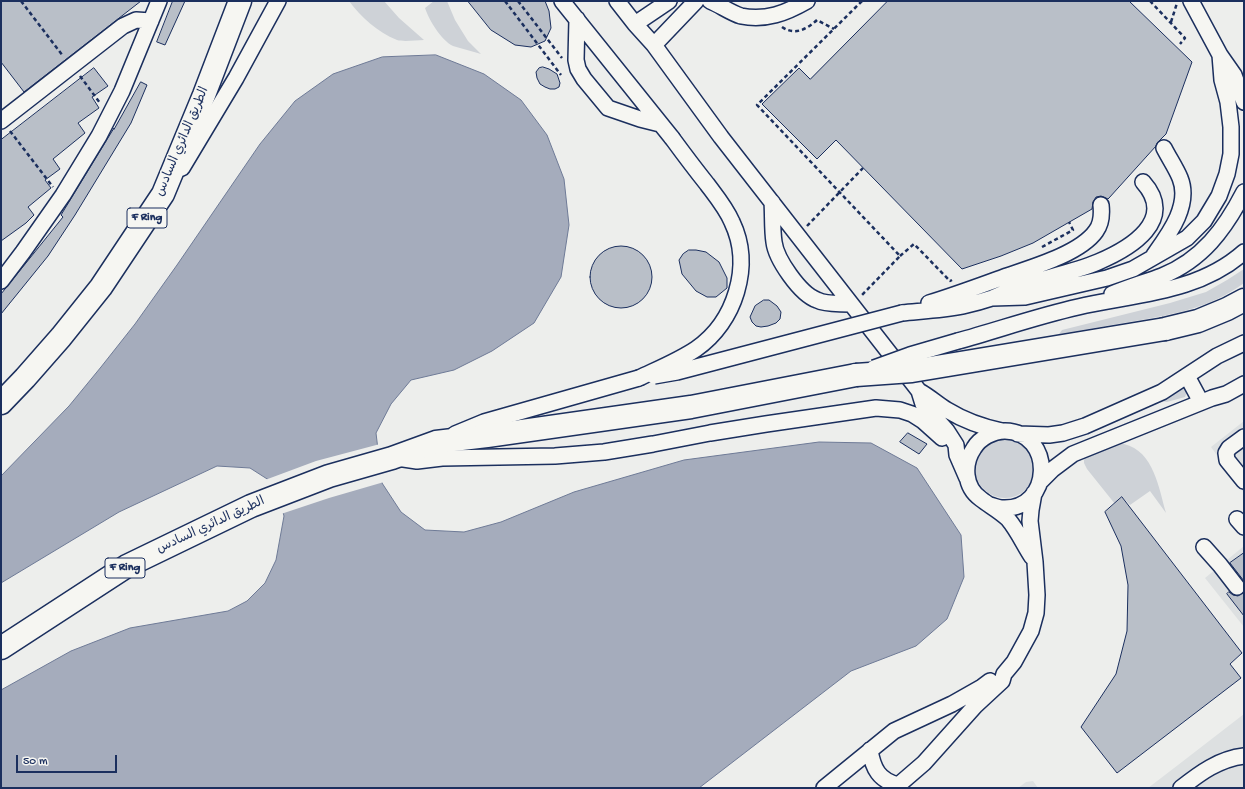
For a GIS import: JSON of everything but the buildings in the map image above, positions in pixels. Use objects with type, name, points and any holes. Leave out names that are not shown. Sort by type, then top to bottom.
[{"type":"highway","name":"الطريق الدائري السادس","points":[[1,403],[61,337],[100,287],[163,194],[209,82],[240,1]]},
{"type":"highway","name":"الطريق الدائري السادس","points":[[3,647],[127,566],[251,506],[329,476],[386,460],[436,442],[691,407],[856,375],[912,371],[1165,329],[1198,321],[1244,300]]},
{"type":"lane","points":[[1,281],[63,195],[99,136],[122,91],[159,1]]},
{"type":"lane","points":[[163,194],[185,164],[236,78],[278,1]]},
{"type":"lane","points":[[562,1],[672,138],[720,202],[733,222],[740,247],[741,267],[735,299],[729,313],[718,328],[707,340],[685,355],[639,378]]},
{"type":"lane","points":[[617,1],[654,45],[721,137],[919,391],[923,404],[947,431],[956,445],[957,455],[972,489],[980,499],[1007,518],[1016,529],[1036,562]]},
{"type":"lane","points":[[635,24],[668,1]]},
{"type":"lane","points":[[654,45],[696,1]]},
{"type":"lane","points":[[710,1],[740,16],[756,17],[768,17],[790,11],[807,1]]},
{"type":"lane","points":[[1191,1],[1220,55],[1234,75],[1244,102]]},
{"type":"lane","points":[[577,19],[576,60],[578,69],[584,79],[608,108],[660,124]]},
{"type":"lane","points":[[1,121],[123,26],[136,20],[151,21]]},
{"type":"lane","points":[[960,292],[992,298],[1025,297],[1107,278],[1133,269],[1187,238],[1204,221],[1219,196],[1227,174],[1231,154],[1231,128],[1228,102],[1222,80],[1220,55]]},
{"type":"lane","points":[[1152,259],[1172,227],[1181,206],[1183,192],[1181,179],[1164,148]]},
{"type":"lane","points":[[992,298],[1021,285],[1097,262],[1121,251],[1136,240],[1152,223],[1155,213],[1155,201],[1151,190],[1143,182]]},
{"type":"lane","points":[[856,375],[910,355],[1078,307],[1139,283],[1162,276],[1193,259],[1209,244],[1223,229],[1244,192]]},
{"type":"lane","points":[[772,202],[774,242],[776,251],[780,260],[796,282],[809,296],[816,300],[824,303],[850,304]]},
{"type":"lane","points":[[436,442],[484,422],[639,378],[677,372],[902,313],[1042,263],[1065,254],[1084,244],[1096,231],[1100,223],[1102,214],[1101,205]]},
{"type":"lane","points":[[1078,307],[1140,296],[1191,283],[1218,271],[1244,252]]},
{"type":"lane","points":[[967,478],[966,467],[969,455],[975,445],[994,433],[1049,435],[1072,431],[1169,388],[1217,356],[1244,343]]},
{"type":"lane","points":[[1206,400],[1226,384],[1244,374]]},
{"type":"lane","points":[[1187,376],[1206,400]]},
{"type":"lane","points":[[990,505],[1002,508],[1014,507],[1025,502],[1052,469],[1073,454],[1206,400],[1226,394],[1244,384]]},
{"type":"lane","points":[[870,750],[871,759],[876,770],[883,778],[896,787],[924,763],[975,706],[1002,681],[1004,674],[1014,662],[1031,631],[1036,613],[1038,595],[1036,562],[1030,521],[1031,510],[1042,471],[1041,459],[1036,448],[1028,440],[1012,433],[973,424],[946,409],[932,398],[919,391]]},
{"type":"lane","points":[[386,460],[417,461],[450,458],[555,456],[604,452],[759,425],[876,408],[900,410],[912,414],[923,421],[939,435],[949,448],[957,455]]},
{"type":"lane","points":[[1244,436],[1229,448],[1226,453],[1227,460],[1244,481]]},
{"type":"lane","points":[[1204,547],[1237,586]]},
{"type":"lane","points":[[824,788],[898,728],[952,704],[982,687],[997,676],[1004,674]]},
{"type":"lane","points":[[1181,788],[1214,764],[1244,756]]},
{"type":"path","points":[[504,1],[561,75]]},
{"type":"path","points":[[518,1],[566,64]]},
{"type":"path","points":[[862,1],[757,105],[900,256]]},
{"type":"path","points":[[1150,1],[1185,38],[1180,44]]},
{"type":"path","points":[[1170,22],[1178,1]]},
{"type":"path","points":[[776,23],[786,30],[793,32],[805,30],[817,20],[834,29]]},
{"type":"path","points":[[1,121],[54,189],[63,195]]},
{"type":"path","points":[[798,235],[863,168]]},
{"type":"path","points":[[1037,250],[1073,230],[1069,222]]},
{"type":"path","points":[[850,304],[865,292],[900,256],[914,244],[960,292]]},
{"type":"shaded area","points":[[349,1],[384,1],[399,18],[424,40],[400,41],[390,37],[370,24]]},
{"type":"shaded area","points":[[434,1],[447,1],[455,20],[468,41],[481,54],[453,46],[440,35],[432,24],[425,8]]},
{"type":"shaded area","points":[[1244,269],[1244,283],[1231,292],[1192,309],[1164,316],[1059,334],[1062,330],[1170,303],[1206,292]]},
{"type":"shaded area","points":[[1182,386],[1187,389],[1185,397],[1167,402],[1161,401],[1161,398]]},
{"type":"shaded area","points":[[1244,421],[1244,493],[1211,447]]},
{"type":"shaded area","points":[[1005,438],[1021,443],[1026,447],[1030,452],[1035,468],[1030,484],[1026,489],[1021,493],[1005,498],[989,493],[984,489],[980,484],[975,468],[980,452],[984,447],[989,443]]},
{"type":"shaded area","points":[[1111,444],[1124,444],[1134,448],[1142,454],[1154,472],[1166,513],[1150,491],[1130,505],[1122,497],[1115,504],[1087,469],[1084,463],[1084,457]]},
{"type":"shaded area","points":[[1244,546],[1244,627],[1205,578]]},
{"type":"shaded area","points":[[1244,714],[1244,788],[1148,788],[1178,765]]},
{"type":"shaded area","points":[[1033,781],[1038,788],[1018,788],[1026,782]]},
{"type":"water","points":[[436,55],[484,74],[521,100],[547,135],[564,179],[569,225],[561,277],[534,323],[492,351],[454,370],[411,380],[391,404],[376,433],[382,483],[401,512],[425,530],[464,532],[501,522],[574,492],[684,460],[819,442],[871,443],[917,468],[961,535],[964,577],[947,619],[916,646],[851,671],[699,788],[1,788],[1,690],[71,651],[130,628],[228,611],[247,601],[265,583],[276,560],[284,516],[275,484],[250,468],[217,466],[119,512],[1,583],[1,476],[69,406],[135,324],[260,144],[295,101],[333,74],[382,57]]},
{"type":"pier","points":[[380,444],[384,482],[281,514],[273,485],[265,480],[316,461]]}]
